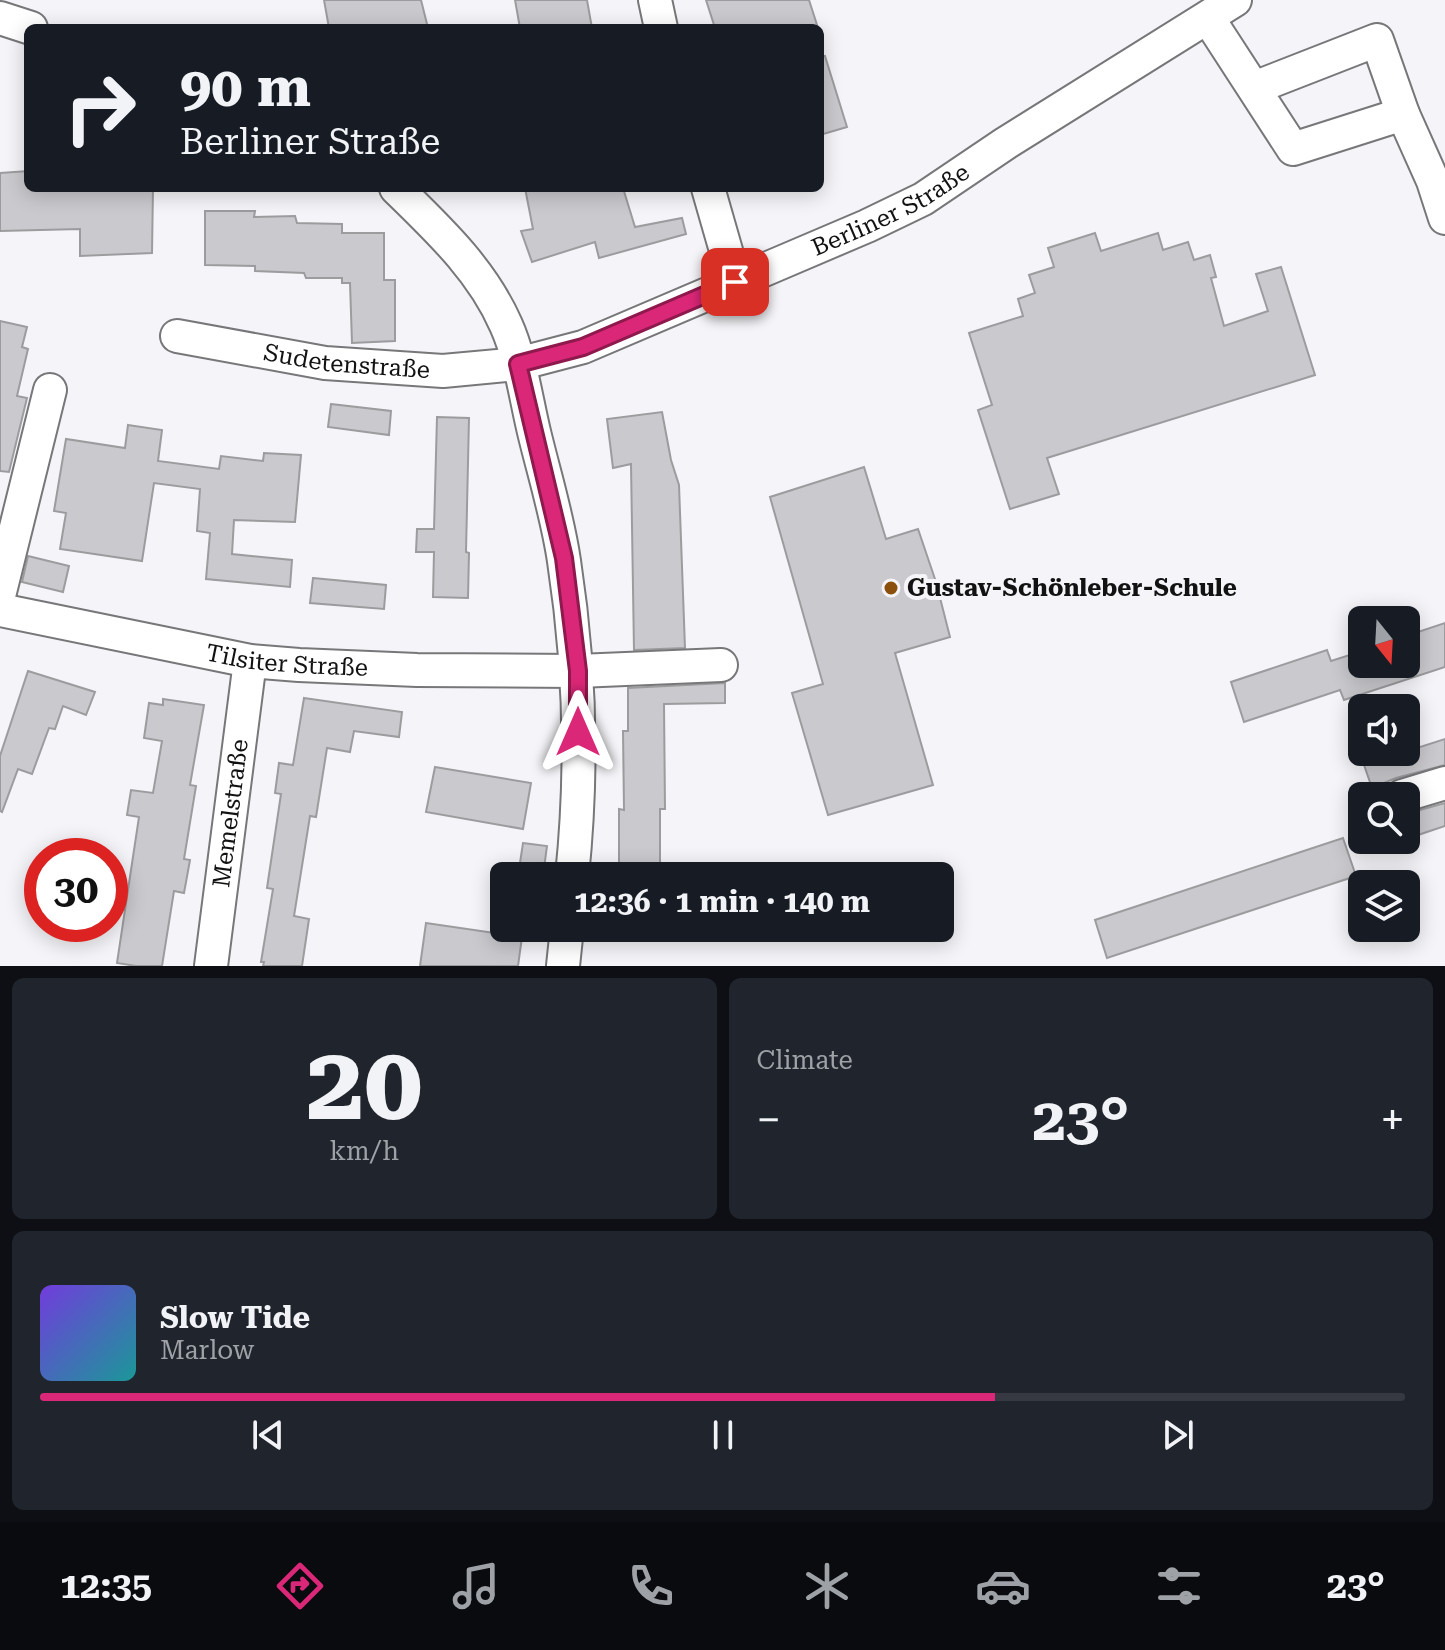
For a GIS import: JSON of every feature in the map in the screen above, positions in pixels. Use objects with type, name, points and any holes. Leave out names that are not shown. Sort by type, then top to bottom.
[{"type":"street","points":[[655,0],[660,24]]},
{"type":"street","name":"Berliner Straße","points":[[518,364],[583,347],[867,226],[923,199],[1235,0]]},
{"type":"street","points":[[0,18],[24,26]]},
{"type":"street","points":[[1208,18],[1293,149],[1403,114]]},
{"type":"street","points":[[1254,88],[1377,40],[1445,218]]},
{"type":"street","points":[[400,192],[450,240],[481,281],[507,326],[518,364],[564,558],[578,671],[578,822],[574,862]]},
{"type":"street","points":[[709,192],[735,282]]},
{"type":"street","name":"Sudetenstraße","points":[[177,336],[325,363],[443,371],[518,364]]},
{"type":"street","points":[[0,592],[50,390]]},
{"type":"street","name":"Tilsiter Straße","points":[[0,610],[250,661],[417,670],[578,671],[721,665]]},
{"type":"street","name":"Memelstraße","points":[[211,966],[250,661]]},
{"type":"street","points":[[1420,791],[1445,783]]},
{"type":"street","points":[[563,966],[566,942]]},
{"type":"building","points":[[324,0],[421,0],[427,24],[328,24]]},
{"type":"building","points":[[515,0],[587,0],[591,24],[519,24]]},
{"type":"building","points":[[706,0],[809,0],[817,24],[714,24]]},
{"type":"building","points":[[824,56],[847,127],[824,134]]},
{"type":"building","points":[[24,171],[24,192],[153,192],[152,253],[80,256],[80,229],[0,231],[0,173]]},
{"type":"building","points":[[526,192],[624,192],[635,227],[682,218],[686,234],[599,258],[595,242],[532,262],[521,231],[533,229]]},
{"type":"building","points":[[205,211],[255,211],[254,217],[295,216],[297,223],[342,224],[342,233],[384,233],[384,280],[395,280],[395,341],[352,343],[350,283],[342,283],[342,278],[306,278],[304,273],[255,271],[255,266],[205,265]]},
{"type":"building","points":[[1095,233],[1101,251],[1158,233],[1163,250],[1188,242],[1194,260],[1210,255],[1216,277],[1211,278],[1224,326],[1268,311],[1256,274],[1281,267],[1315,375],[1047,458],[1059,494],[1010,509],[978,410],[992,405],[969,333],[1023,316],[1018,299],[1035,293],[1029,275],[1054,267],[1048,248]]},
{"type":"building","points":[[0,321],[27,327],[22,347],[28,349],[17,396],[27,398],[9,472],[0,471]]},
{"type":"building","points":[[331,404],[391,411],[389,435],[328,427]]},
{"type":"building","points":[[662,412],[679,485],[685,648],[634,650],[631,464],[613,468],[607,419]]},
{"type":"building","points":[[437,417],[469,418],[468,598],[433,597],[434,552],[416,552],[417,529],[434,529]]},
{"type":"building","points":[[128,425],[162,430],[158,461],[219,469],[221,456],[263,461],[264,453],[301,455],[295,522],[234,520],[232,554],[292,560],[290,587],[206,579],[210,533],[197,531],[200,489],[154,483],[142,561],[60,549],[66,513],[54,511],[66,439],[125,448]]},
{"type":"building","name":"Gustav-Schönleber-Schule","points":[[864,467],[886,539],[918,529],[950,637],[895,653],[933,785],[828,815],[792,693],[823,684],[770,497]]},
{"type":"building","points":[[28,556],[69,566],[63,592],[22,582]]},
{"type":"building","points":[[313,578],[386,585],[384,609],[310,603]]},
{"type":"building","points":[[1445,623],[1445,667],[1420,675],[1420,631]]},
{"type":"building","points":[[1327,650],[1331,661],[1348,656],[1348,678],[1411,678],[1362,694],[1348,694],[1348,699],[1344,700],[1340,690],[1244,722],[1231,682]]},
{"type":"building","points":[[28,671],[95,692],[86,715],[63,706],[55,729],[49,728],[32,774],[18,769],[2,812],[0,756]]},
{"type":"building","points":[[725,683],[725,703],[664,704],[665,809],[660,809],[660,862],[619,862],[619,809],[624,810],[623,731],[628,731],[628,688]]},
{"type":"building","points":[[304,698],[402,712],[399,737],[354,731],[350,752],[327,748],[316,817],[310,816],[294,916],[309,919],[302,966],[263,966],[264,962],[261,962],[273,889],[267,888],[281,794],[275,793],[279,763],[293,765]]},
{"type":"building","points":[[163,699],[204,705],[190,785],[196,786],[184,859],[190,860],[184,893],[174,891],[162,966],[136,966],[117,963],[120,942],[128,942],[128,890],[139,817],[127,815],[131,790],[153,793],[162,741],[144,738],[149,703],[163,705]]},
{"type":"building","points":[[1445,739],[1445,765],[1386,782],[1370,782],[1364,766],[1420,766],[1420,747]]},
{"type":"building","points":[[435,767],[531,783],[523,829],[426,812]]},
{"type":"building","points":[[1445,803],[1445,826],[1420,834],[1420,810]]},
{"type":"building","points":[[1343,838],[1354,870],[1348,870],[1348,879],[1107,958],[1095,920]]},
{"type":"building","points":[[523,843],[547,846],[545,862],[520,862]]},
{"type":"building","points":[[426,923],[490,932],[490,942],[521,942],[518,966],[420,966]]},
{"type":"place","name":"Gustav-Schönleber-Schule","points":[[891,588]]},
{"type":"route","points":[[578,732],[578,671],[564,558],[518,364],[583,347],[735,282]]}]
